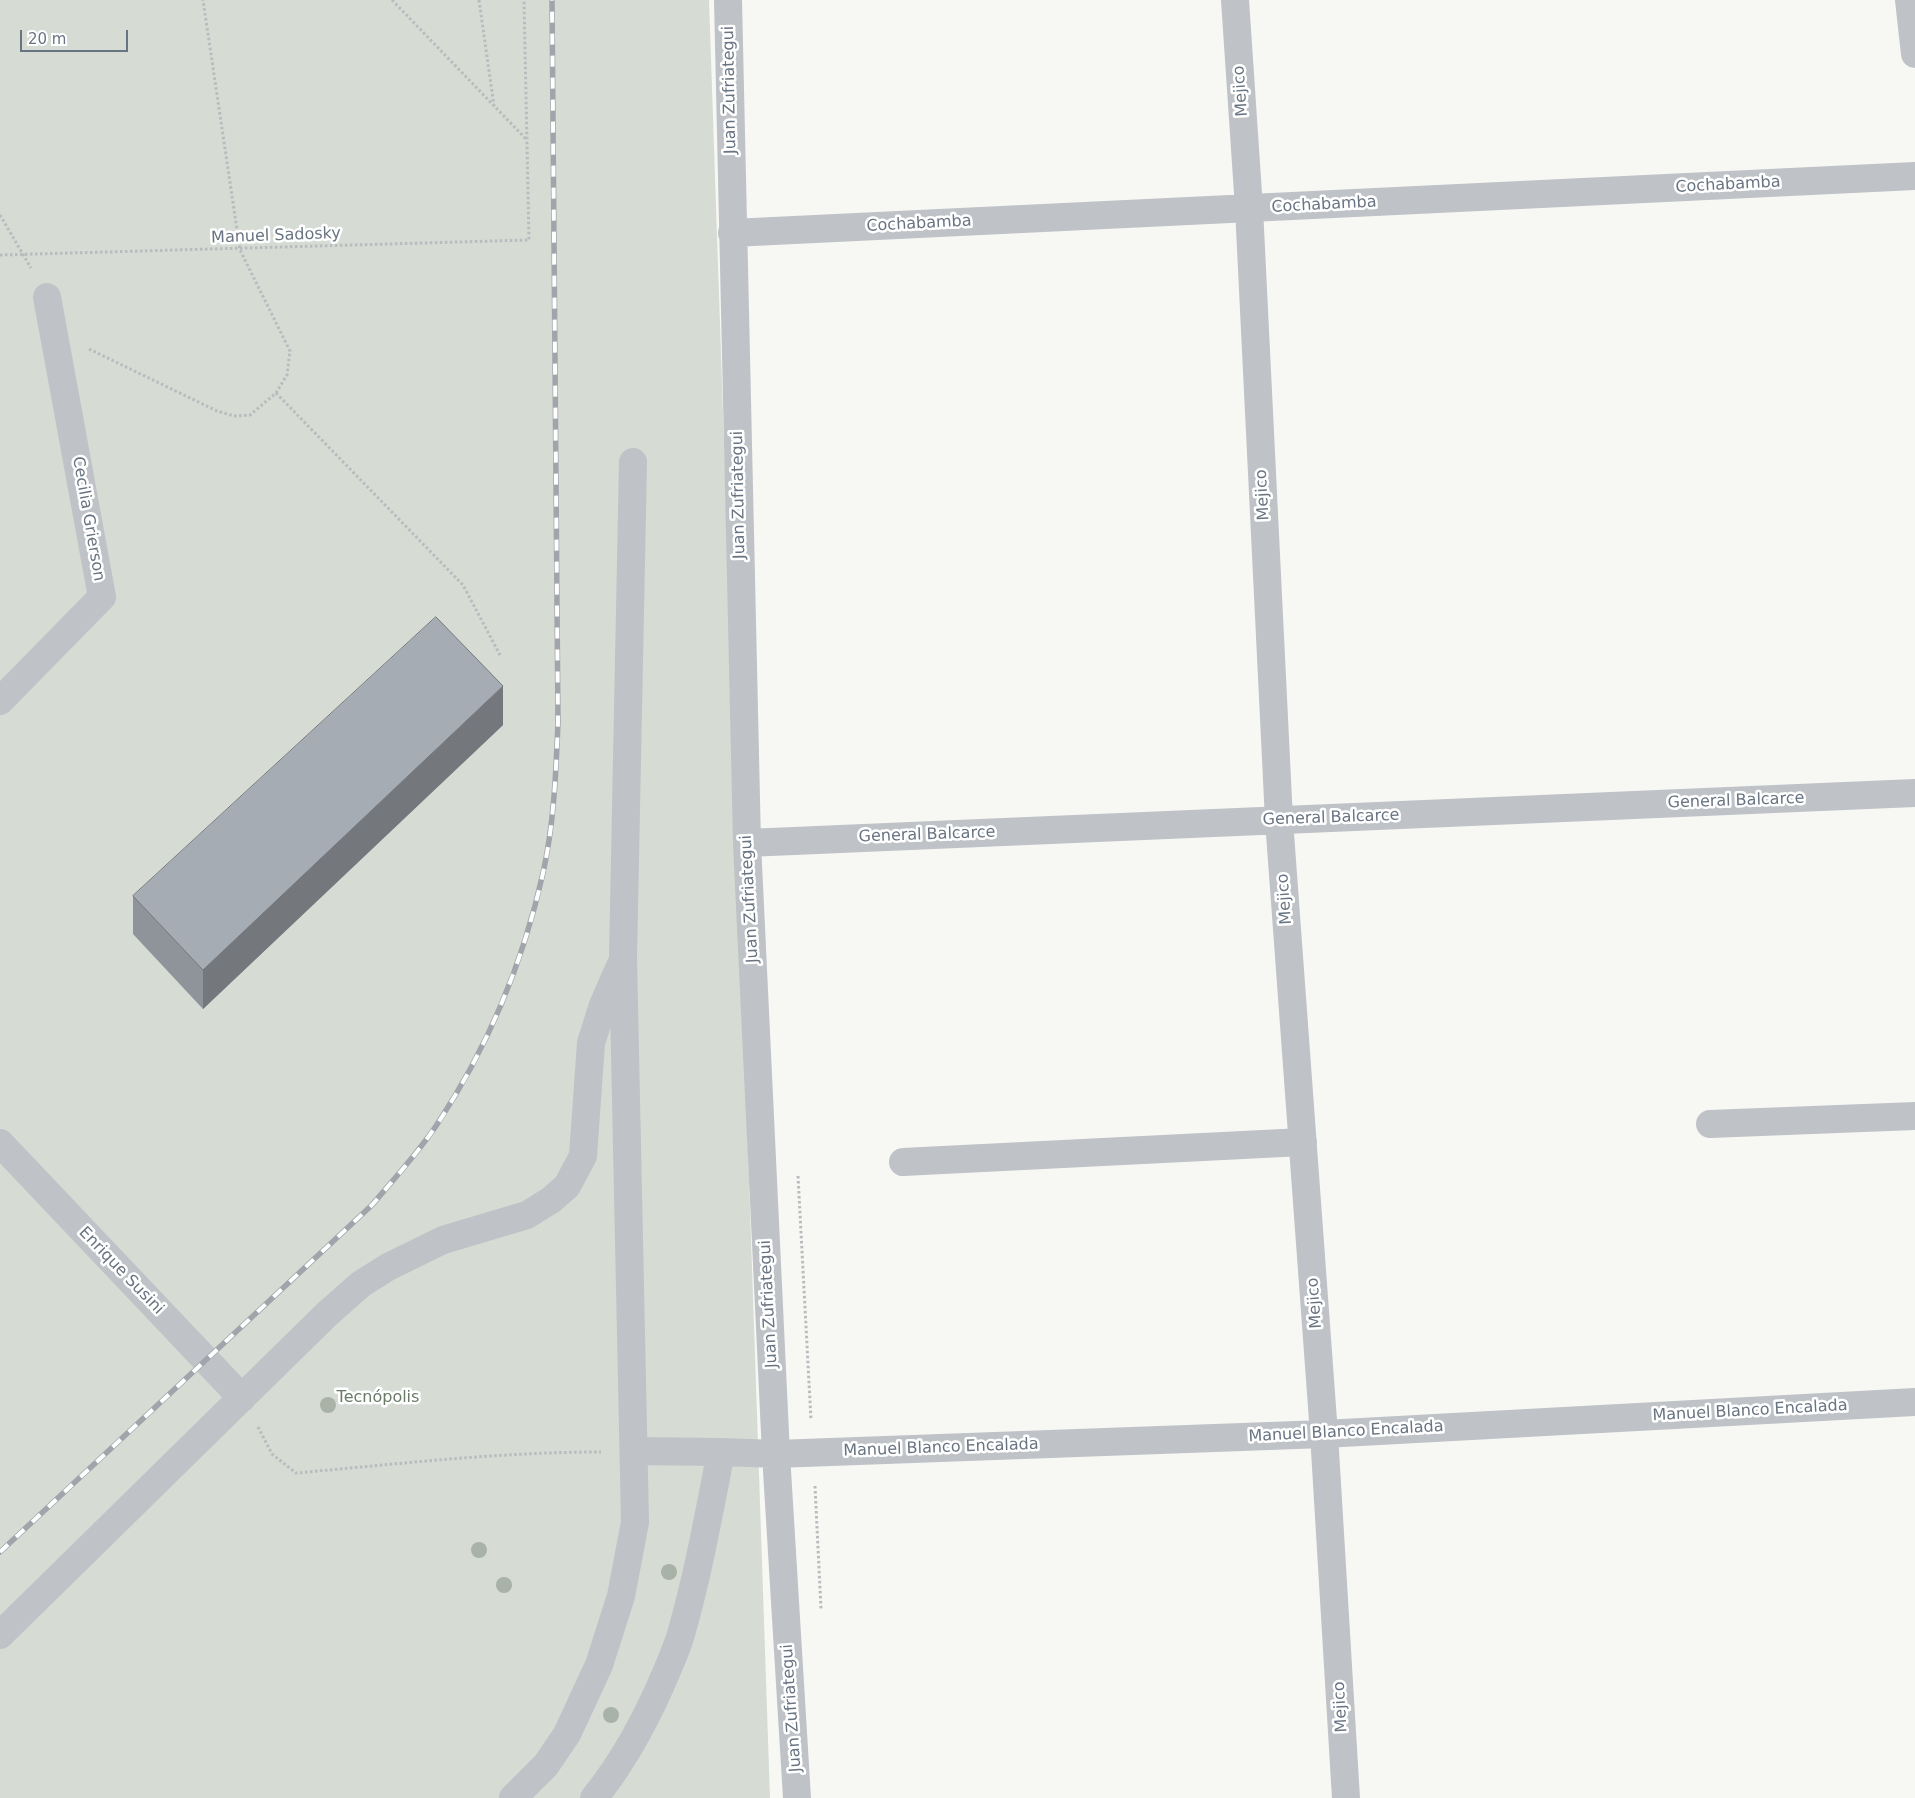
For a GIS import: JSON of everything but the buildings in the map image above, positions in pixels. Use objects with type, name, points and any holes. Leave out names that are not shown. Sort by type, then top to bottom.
[{"type":"street","name":"Juan Zufriategui","points":[[728,0],[732,233],[748,843],[776,1454],[797,1798]]},
{"type":"street","name":"Mejico","points":[[1235,0],[1249,208],[1279,820],[1324,1434],[1346,1798]]},
{"type":"street","points":[[1909,0],[1915,54]]},
{"type":"street","name":"Cochabamba","points":[[732,233],[1915,176]]},
{"type":"street","name":"Cecilia Grierson","points":[[0,701],[102,597],[47,297]]},
{"type":"street","points":[[513,1798],[546,1765],[567,1734],[599,1665],[621,1596],[635,1522],[623,958],[633,462]]},
{"type":"street","name":"General Balcarce","points":[[748,843],[1915,793]]},
{"type":"street","points":[[0,1635],[327,1314],[361,1284],[443,1240],[527,1216],[551,1200],[567,1186],[583,1156],[591,1043],[603,1005],[623,958]]},
{"type":"street","points":[[1710,1124],[1915,1116]]},
{"type":"street","points":[[902,1162],[1303,1142]]},
{"type":"street","name":"Enrique Susini","points":[[0,1143],[242,1398]]},
{"type":"street","name":"Manuel Blanco Encalada","points":[[634,1451],[776,1454],[1324,1434],[1915,1402]]},
{"type":"street","points":[[594,1798],[609,1780],[660,1689],[681,1636],[704,1538],[721,1452]]},
{"type":"path","points":[[53,331],[217,411],[234,416],[250,415],[276,392],[287,375],[290,351],[240,250],[203,0]]},
{"type":"path","points":[[392,0],[526,140]]},
{"type":"path","points":[[479,0],[494,106]]},
{"type":"path","points":[[524,0],[526,140]]},
{"type":"path","name":"Manuel Sadosky","points":[[0,255],[240,250],[529,240],[526,140]]},
{"type":"path","points":[[0,215],[47,297]]},
{"type":"path","points":[[276,392],[463,585],[500,655]]},
{"type":"path","points":[[798,1166],[821,1610]]},
{"type":"path","points":[[242,1398],[272,1454],[296,1473],[460,1457],[545,1452],[634,1451]]},
{"type":"green space","name":"Tecnópolis","points":[[0,0],[709,0],[770,1798],[0,1798]]},
{"type":"railway","points":[[0,1552],[372,1205],[421,1146],[454,1097],[487,1036],[514,972],[535,907],[547,854],[554,798],[558,722],[552,0]]}]
